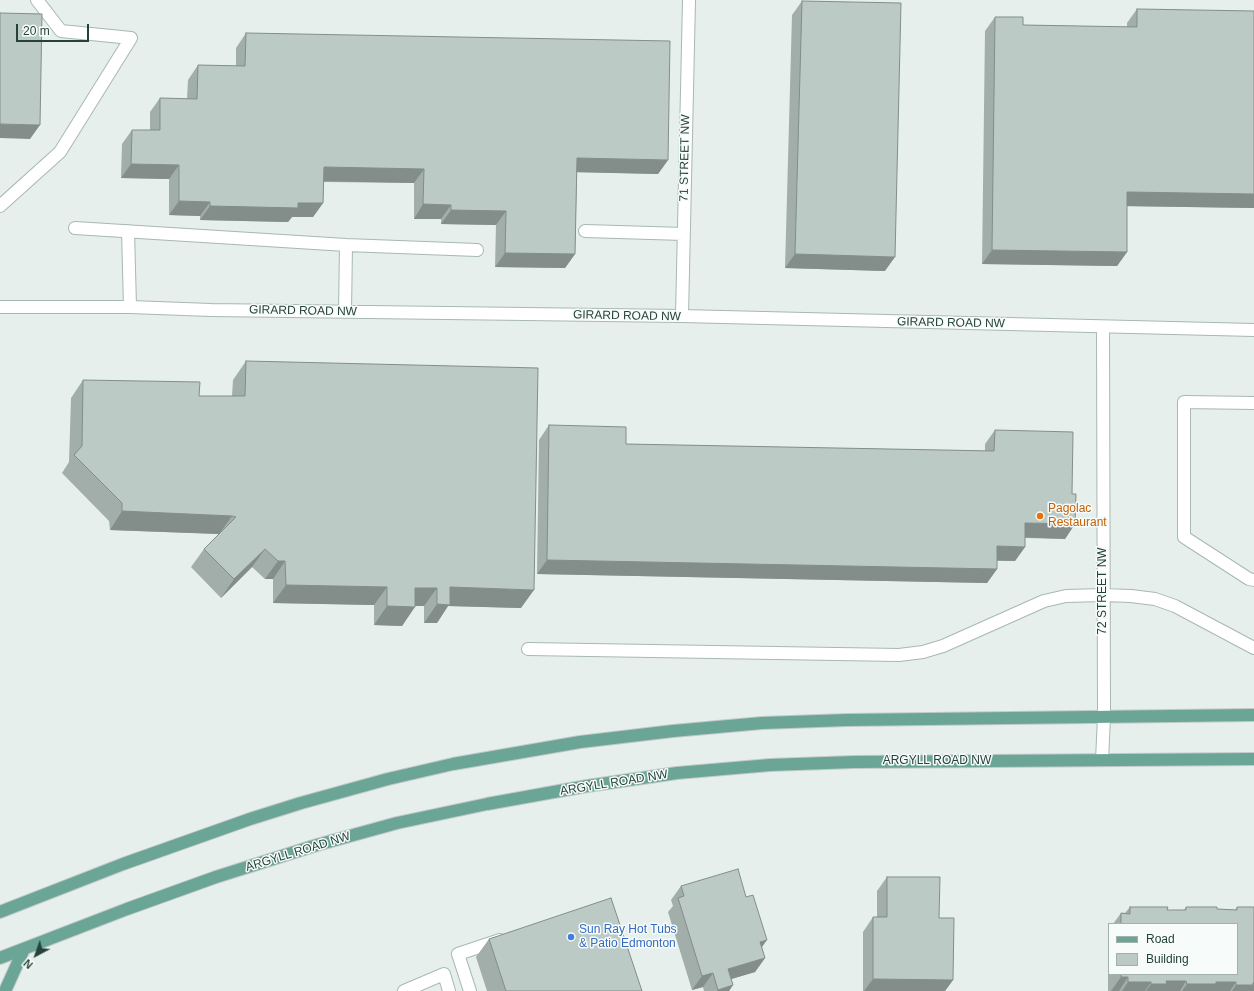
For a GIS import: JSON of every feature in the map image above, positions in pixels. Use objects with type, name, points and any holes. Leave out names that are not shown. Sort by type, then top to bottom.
[{"type":"main road","points":[[0,912],[123,864],[250,819],[388,779],[481,759],[580,742],[673,730],[762,723],[847,720],[1254,715]]},
{"type":"main road","name":"ARGYLL ROAD NW","points":[[0,958],[127,908],[316,845],[398,823],[487,804],[587,786],[677,773],[770,764],[1254,759]]},
{"type":"main road","points":[[5,991],[24,949]]},
{"type":"street","points":[[0,206],[60,152],[131,38],[61,31],[37,0]]},
{"type":"street","name":"71 STREET NW","points":[[682,316],[689,0]]},
{"type":"street","points":[[75,228],[346,245],[477,250]]},
{"type":"street","points":[[585,231],[684,234]]},
{"type":"street","points":[[128,232],[130,307]]},
{"type":"street","points":[[345,312],[346,245]]},
{"type":"street","name":"GIRARD ROAD NW","points":[[0,307],[130,307],[211,310],[682,316],[1254,330]]},
{"type":"street","name":"72 STREET NW","points":[[1102,760],[1104,717],[1103,327]]},
{"type":"street","points":[[1254,403],[1184,402],[1184,537],[1254,580]]},
{"type":"street","points":[[528,650],[899,655],[923,652],[943,646],[1044,601],[1066,596],[1103,595],[1155,599],[1175,606],[1254,648]]},
{"type":"street","points":[[470,991],[458,954],[510,936]]},
{"type":"street","points":[[404,991],[444,974],[449,991]]},
{"type":"building","points":[[802,1],[901,3],[895,257],[795,254]]},
{"type":"building","points":[[1137,9],[1254,11],[1254,194],[1127,192],[1127,252],[992,250],[995,17],[1023,17],[1023,25],[1137,27]]},
{"type":"building","points":[[0,13],[42,14],[40,125],[0,124]]},
{"type":"building","points":[[246,33],[670,41],[668,160],[577,158],[575,254],[505,253],[506,211],[451,210],[451,205],[423,204],[424,169],[324,167],[323,203],[298,203],[298,208],[210,206],[210,202],[179,201],[179,165],[131,164],[132,130],[160,130],[160,98],[197,99],[198,65],[245,66]]},
{"type":"building","points":[[246,361],[538,368],[534,590],[450,587],[450,605],[437,604],[437,588],[415,588],[415,607],[387,606],[387,587],[286,585],[285,561],[278,561],[265,549],[234,579],[204,549],[236,517],[122,511],[122,503],[74,455],[82,446],[83,380],[200,382],[199,396],[245,396]]},
{"type":"building","points":[[549,425],[626,427],[626,444],[994,451],[995,430],[1073,432],[1072,494],[1076,494],[1075,524],[1025,523],[1025,547],[997,546],[997,569],[547,560]]},
{"type":"building","points":[[738,869],[746,897],[753,895],[767,940],[760,942],[765,958],[728,969],[733,985],[718,990],[713,973],[702,976],[678,898],[684,896],[681,886]]},
{"type":"building","points":[[887,877],[940,877],[939,918],[954,918],[953,980],[873,979],[873,917],[887,917]]},
{"type":"building","name":"Sun Ray Hot Tubs & Patio Edmonton","points":[[611,898],[642,991],[506,991],[489,939]]},
{"type":"building","points":[[1130,907],[1168,907],[1167,910],[1186,910],[1186,907],[1217,907],[1217,909],[1237,910],[1237,907],[1254,907],[1253,985],[1236,985],[1236,982],[1187,984],[1186,981],[1166,981],[1167,984],[1151,984],[1151,982],[1128,982],[1128,977],[1121,977],[1121,975],[1238,975],[1238,923],[1121,923],[1121,913],[1130,914]]},
{"type":"place","name":"Pagolac Restaurant","points":[[1040,516]]},
{"type":"place","name":"Sun Ray Hot Tubs & Patio Edmonton","points":[[571,937]]}]
